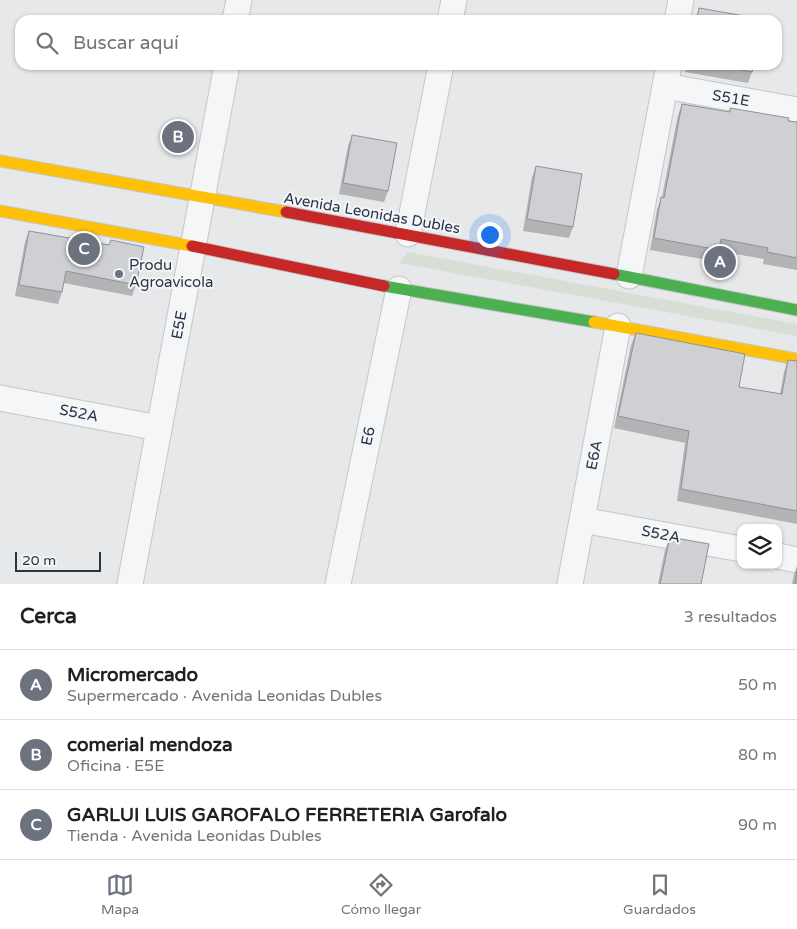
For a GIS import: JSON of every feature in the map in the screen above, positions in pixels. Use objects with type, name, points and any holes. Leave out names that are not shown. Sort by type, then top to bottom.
[{"type":"main road","name":"Avenida Leonidas Dubles","points":[[0,161],[408,234],[797,310]]},
{"type":"main road","points":[[0,211],[193,246],[398,288],[797,359]]},
{"type":"street","points":[[237,15],[239,0]]},
{"type":"street","points":[[451,15],[454,0]]},
{"type":"street","points":[[678,15],[681,0]]},
{"type":"street","name":"E5E","points":[[130,584],[226,70]]},
{"type":"street","points":[[408,234],[440,70]]},
{"type":"street","points":[[629,276],[667,76]]},
{"type":"street","name":"S51E","points":[[667,76],[797,110]]},
{"type":"street","name":"E6","points":[[338,584],[398,288]]},
{"type":"street","name":"E6A","points":[[570,584],[618,326]]},
{"type":"street","name":"S52A","points":[[0,398],[159,428]]},
{"type":"street","name":"S52A","points":[[582,520],[737,548]]},
{"type":"street","points":[[782,557],[797,560]]},
{"type":"shaded area","points":[[408,252],[797,324],[797,336],[399,263]]},
{"type":"building","points":[[699,8],[739,15],[698,15]]},
{"type":"building","points":[[682,104],[730,112],[730,108],[789,118],[788,121],[797,122],[797,258],[767,252],[768,248],[721,239],[719,250],[654,238],[661,197],[664,198]]},
{"type":"building","points":[[352,135],[397,143],[388,191],[343,183]]},
{"type":"building","points":[[536,166],[582,174],[573,227],[527,219]]},
{"type":"building","points":[[29,231],[109,245],[111,240],[144,247],[136,285],[66,271],[62,292],[19,285]]},
{"type":"building","points":[[636,333],[745,354],[739,387],[782,394],[788,360],[797,361],[797,511],[681,489],[689,431],[618,416]]},
{"type":"building","points":[[670,537],[709,544],[701,584],[660,584]]},
{"type":"traffic: fast","points":[[614,274],[797,310]]},
{"type":"traffic: fast","points":[[384,286],[594,322]]},
{"type":"traffic: slow","points":[[0,161],[286,212]]},
{"type":"traffic: slow","points":[[0,211],[192,246]]},
{"type":"traffic: slow","points":[[594,322],[797,359]]},
{"type":"traffic: jam","points":[[286,212],[614,274]]},
{"type":"traffic: jam","points":[[192,246],[384,286]]},
{"type":"place","name":"comerial mendoza","points":[[178,137]]},
{"type":"place","name":"GARLUI LUIS GAROFALO FERRETERIA Garofalo","points":[[84,249]]},
{"type":"place","name":"Micromercado","points":[[720,262]]},
{"type":"place","name":"Produ Agroavicola","points":[[119,274]]}]
